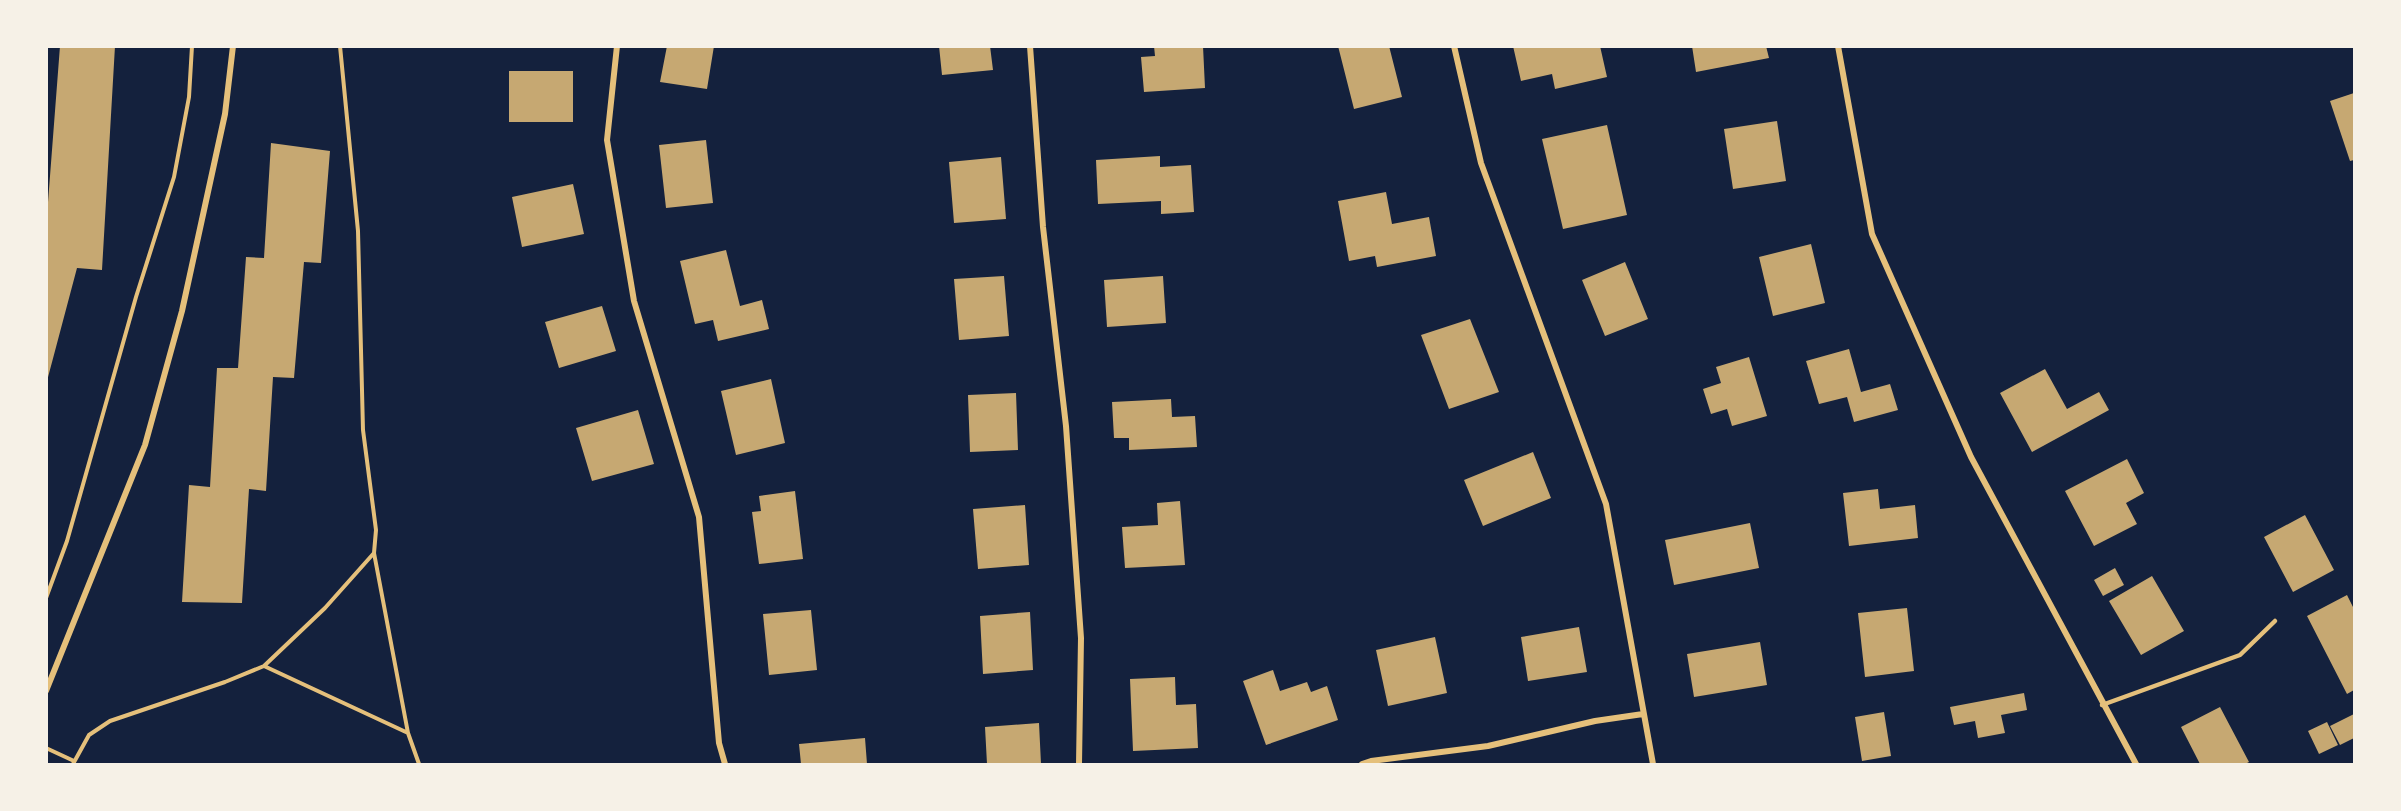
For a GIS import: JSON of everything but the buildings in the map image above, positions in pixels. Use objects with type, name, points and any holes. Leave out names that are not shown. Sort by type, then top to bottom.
[{"type":"street","points":[[46,691],[145,445],[182,311],[225,114],[233,46]]},
{"type":"street","points":[[617,46],[607,140],[634,301],[699,517],[719,743],[725,765]]},
{"type":"street","points":[[1030,46],[1043,227],[1066,426],[1081,638],[1079,765]]},
{"type":"street","points":[[1454,46],[1481,163],[1606,504],[1653,765]]},
{"type":"street","points":[[1838,46],[1872,234],[1971,457],[2136,765]]},
{"type":"street","points":[[1362,765],[1371,761],[1488,746],[1595,721],[1643,714]]},
{"type":"lane","points":[[2102,705],[2240,655],[2276,621]]},
{"type":"path","points":[[46,598],[67,541],[136,297],[174,177],[189,97],[192,46]]},
{"type":"path","points":[[340,46],[358,231],[363,430],[376,530],[374,553],[408,733],[419,765]]},
{"type":"path","points":[[46,748],[73,763],[89,735],[110,721],[225,682],[264,666],[325,608],[374,553]]},
{"type":"path","points":[[264,666],[408,733]]}]
